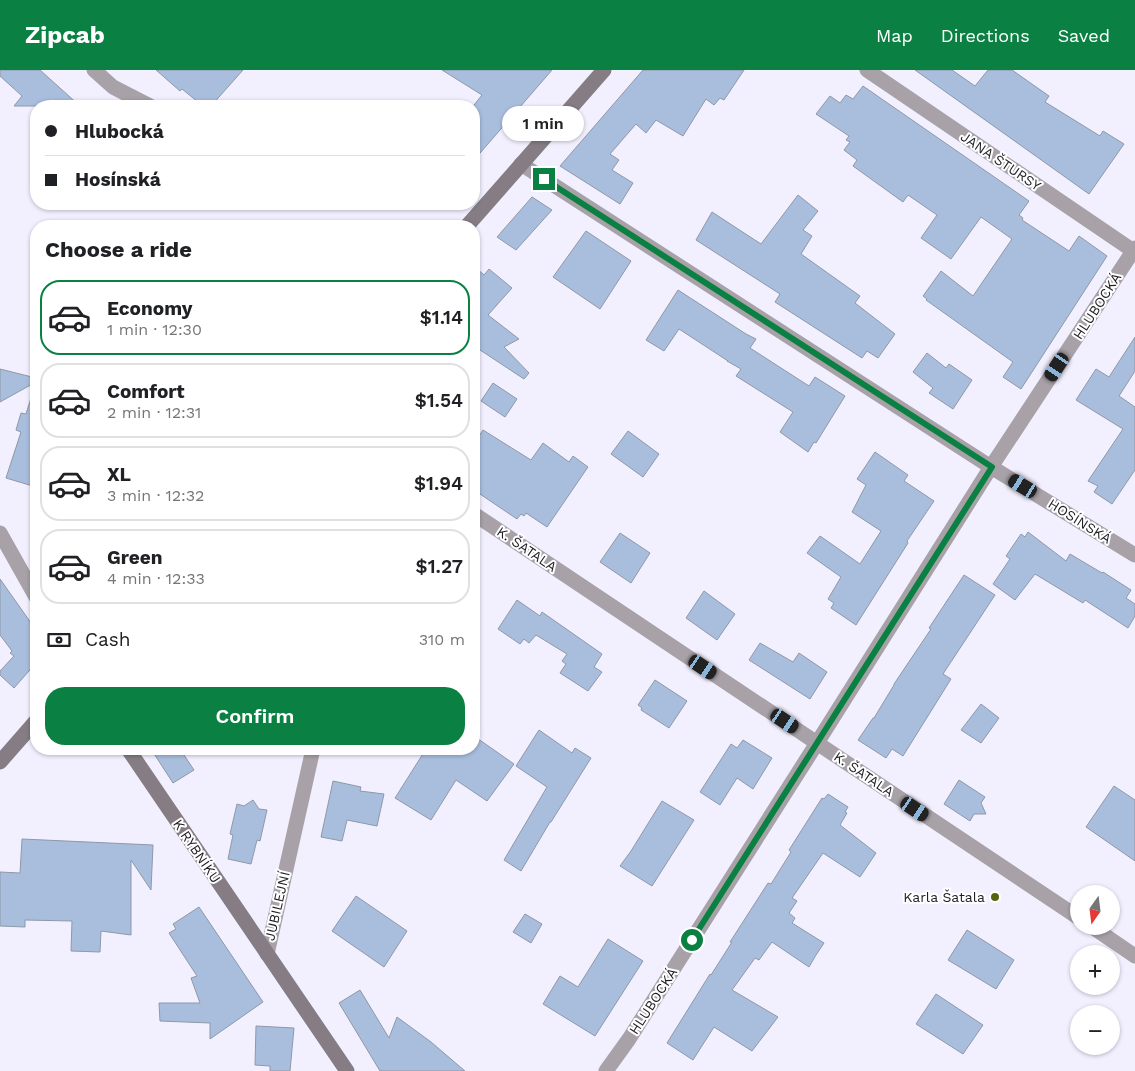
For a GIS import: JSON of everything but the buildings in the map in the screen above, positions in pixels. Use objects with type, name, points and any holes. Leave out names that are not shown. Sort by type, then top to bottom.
[{"type":"street","points":[[94,70],[113,87],[138,100]]},
{"type":"street","points":[[472,220],[604,70]]},
{"type":"street","name":"JANA ŠTURSY","points":[[868,70],[1134,250]]},
{"type":"street","name":"HOSÍNSKÁ","points":[[520,164],[992,467],[1135,555]]},
{"type":"street","name":"HLUBOCKÁ","points":[[606,1071],[629,1039],[992,467],[1134,250]]},
{"type":"street","name":"K. ŠATALA","points":[[480,518],[1070,912]]},
{"type":"street","points":[[0,533],[6,560],[30,590]]},
{"type":"street","points":[[0,762],[30,728]]},
{"type":"street","name":"K RYBNÍKU","points":[[132,755],[267,954]]},
{"type":"street","name":"JUBILEJNÍ","points":[[312,755],[267,954],[347,1071]]},
{"type":"street","points":[[1104,935],[1135,956]]},
{"type":"place","name":"Karla Šatala","points":[[995,897]]},
{"type":"route","points":[[544,179],[992,467],[692,940]]}]
